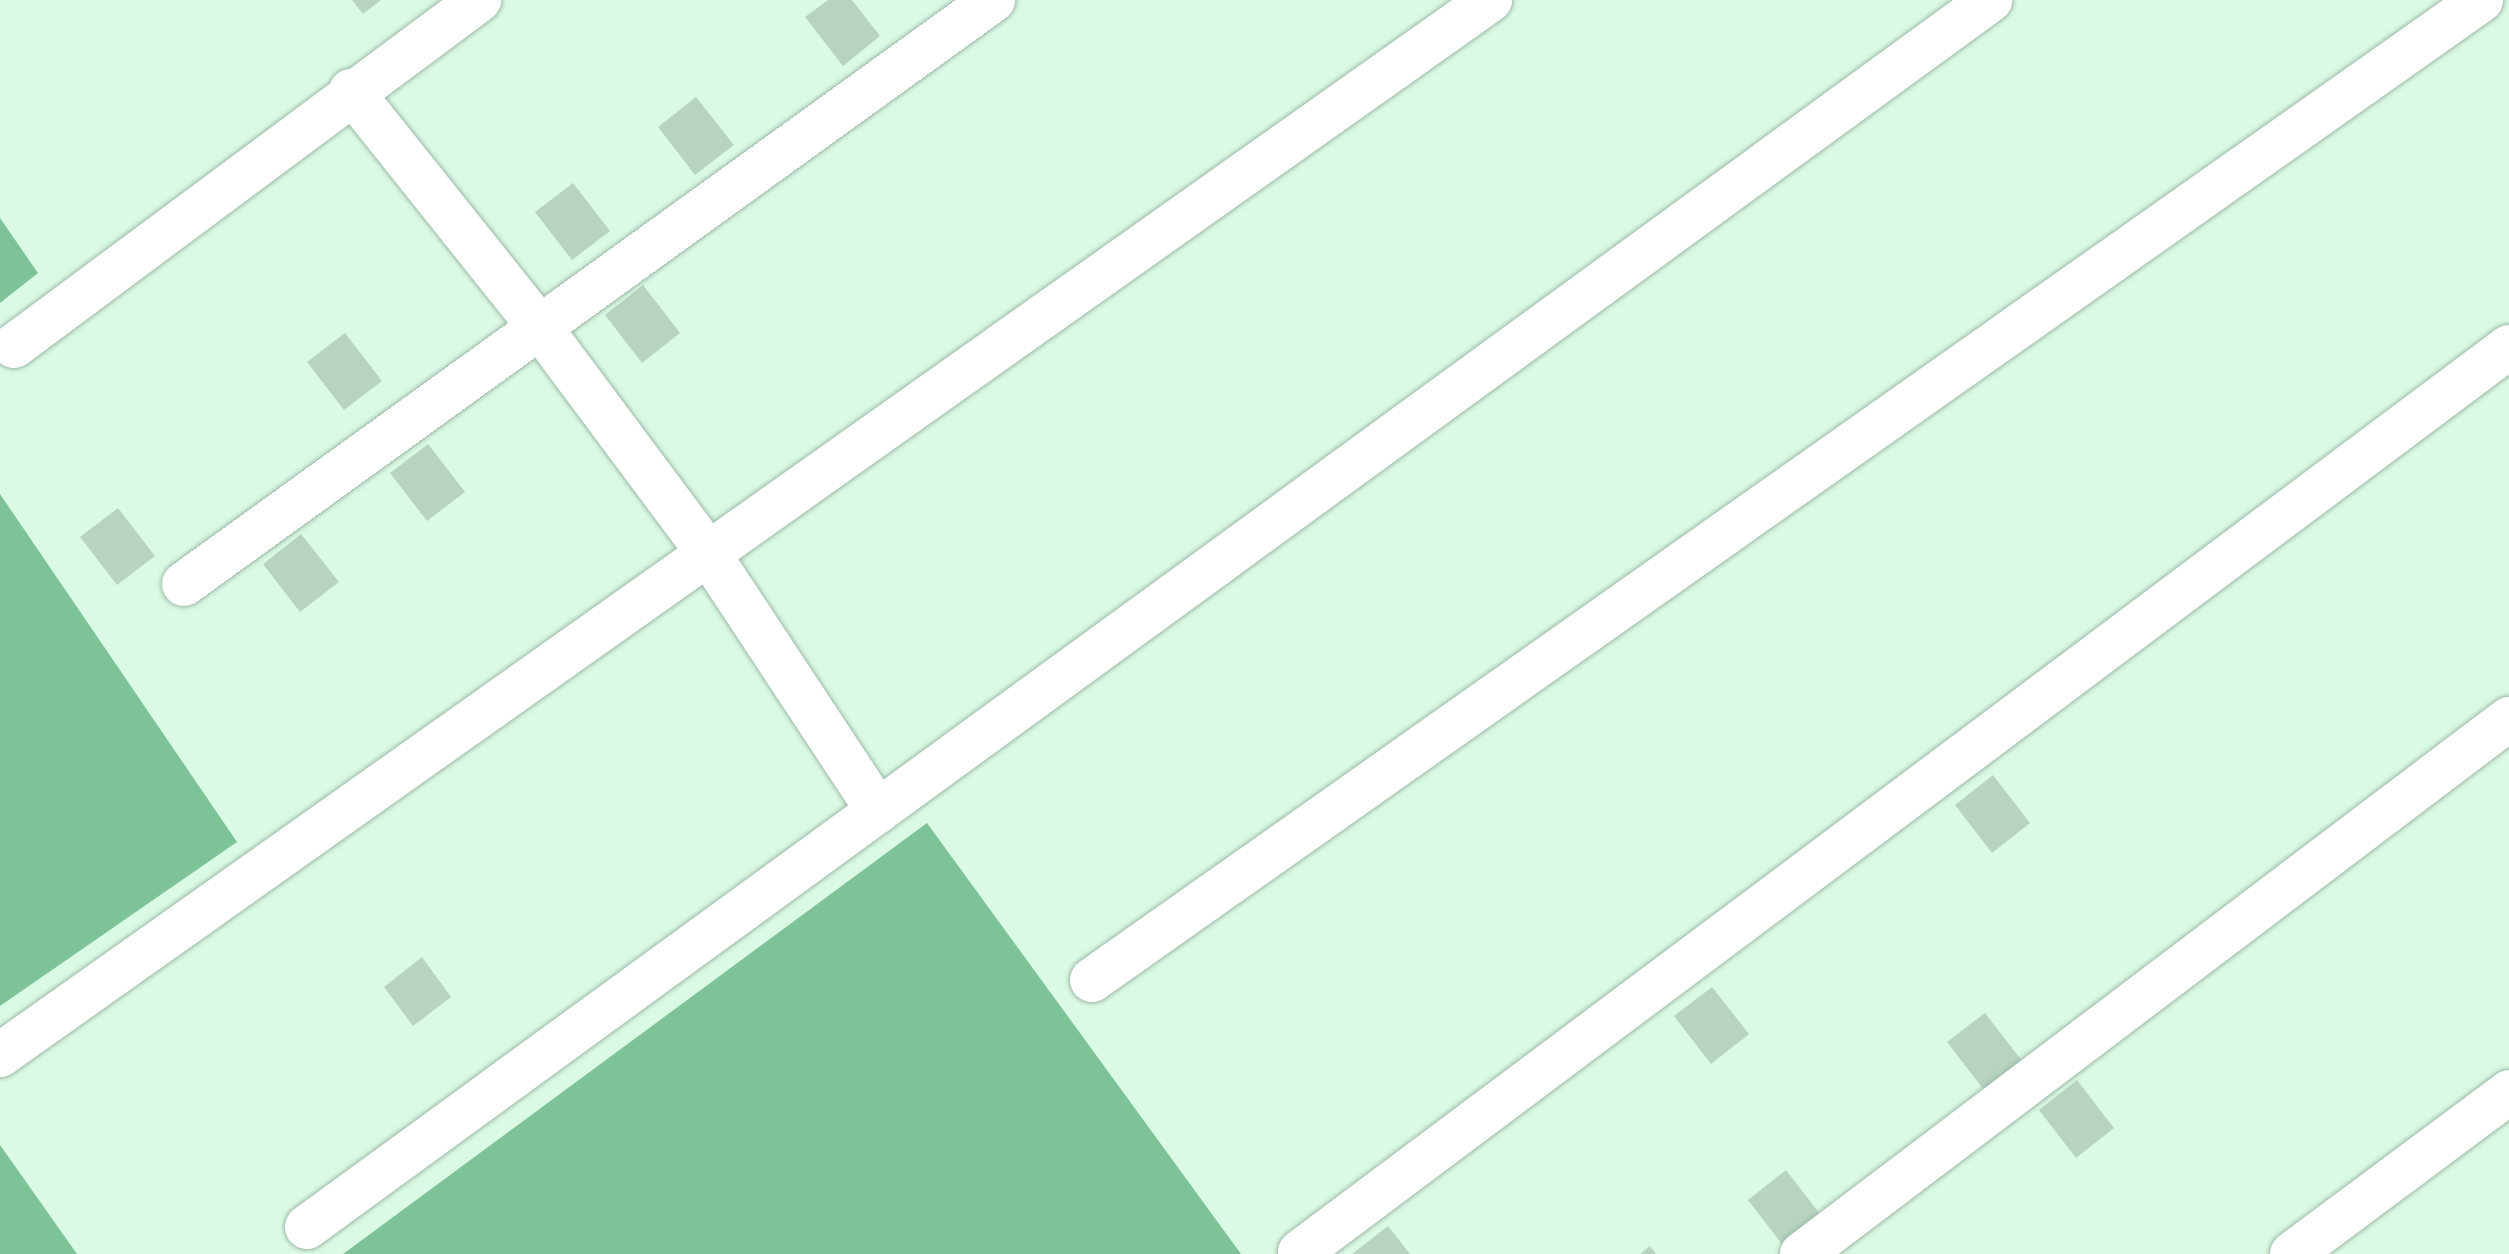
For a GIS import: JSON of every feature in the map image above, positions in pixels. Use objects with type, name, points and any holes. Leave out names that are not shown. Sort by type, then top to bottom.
[{"type":"street","points":[[14,346],[351,91],[479,0]]},
{"type":"street","points":[[184,584],[542,330],[993,0]]},
{"type":"street","points":[[0,1055],[1490,0]]},
{"type":"street","points":[[307,1227],[1990,0]]},
{"type":"street","points":[[1092,980],[2481,0]]},
{"type":"street","points":[[351,91],[542,330],[708,553],[878,811]]},
{"type":"street","points":[[1300,1252],[2509,347]]},
{"type":"street","points":[[1802,1254],[2509,719]]},
{"type":"street","points":[[2292,1254],[2509,1092]]},
{"type":"green space","points":[[0,218],[38,273],[0,303]]},
{"type":"green space","points":[[0,494],[237,842],[0,1006]]},
{"type":"green space","points":[[927,823],[1241,1254],[343,1254]]},
{"type":"green space","points":[[0,1145],[77,1254],[0,1254]]},
{"type":"building","points":[[352,0],[381,0],[363,14]]},
{"type":"building","points":[[828,0],[852,0],[880,36],[843,66],[805,17]]},
{"type":"building","points":[[696,97],[734,145],[695,175],[658,127]]},
{"type":"building","points":[[573,183],[610,231],[572,260],[535,212]]},
{"type":"building","points":[[643,285],[680,333],[642,363],[605,315]]},
{"type":"building","points":[[345,333],[382,381],[344,410],[307,362]]},
{"type":"building","points":[[428,444],[465,492],[427,521],[390,473]]},
{"type":"building","points":[[118,508],[155,556],[117,585],[80,537]]},
{"type":"building","points":[[301,534],[339,582],[300,612],[263,564]]},
{"type":"building","points":[[1993,775],[2030,823],[1992,853],[1955,805]]},
{"type":"building","points":[[422,957],[451,997],[413,1026],[384,987]]},
{"type":"building","points":[[1712,987],[1749,1034],[1711,1064],[1674,1016]]},
{"type":"building","points":[[1985,1013],[2022,1061],[1984,1090],[1947,1042]]},
{"type":"building","points":[[2077,1080],[2114,1128],[2076,1158],[2039,1110]]},
{"type":"building","points":[[1786,1170],[1823,1218],[1785,1248],[1748,1200]]},
{"type":"building","points":[[1388,1226],[1410,1254],[1352,1254]]},
{"type":"building","points":[[1650,1246],[1656,1254],[1640,1254]]}]
